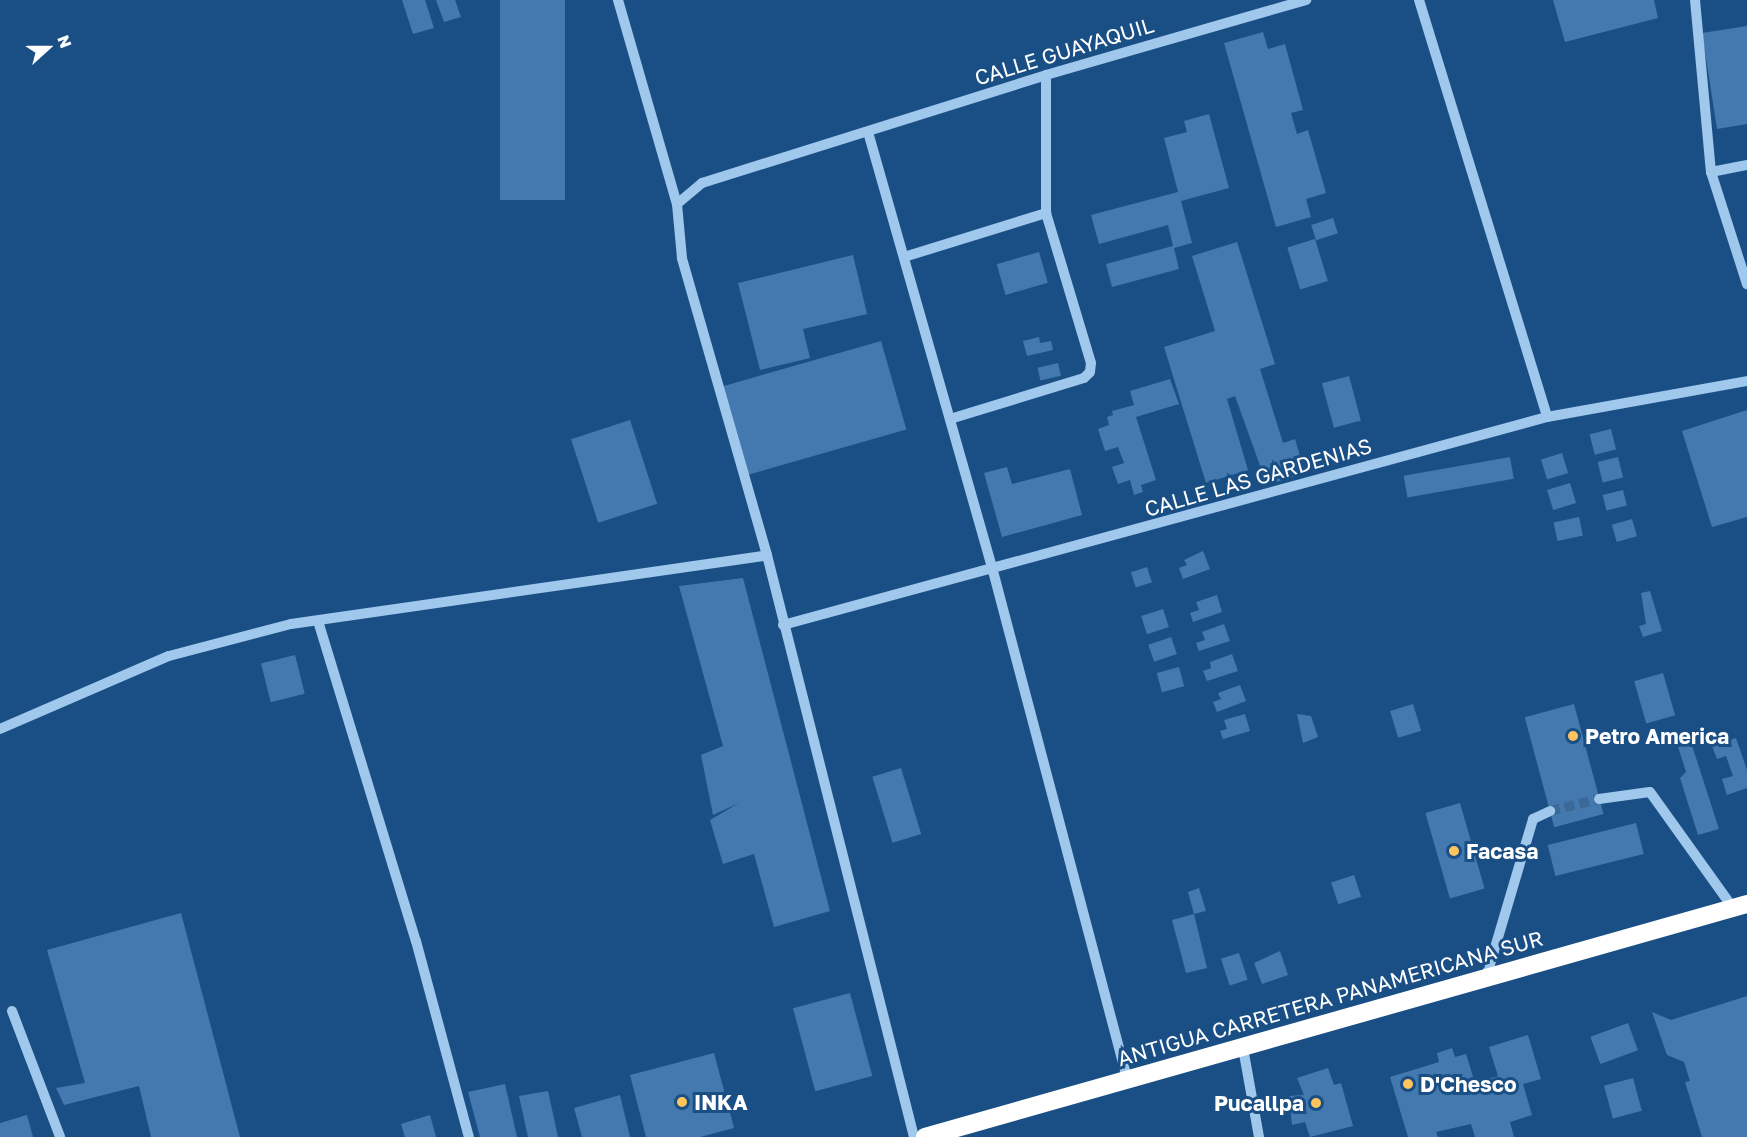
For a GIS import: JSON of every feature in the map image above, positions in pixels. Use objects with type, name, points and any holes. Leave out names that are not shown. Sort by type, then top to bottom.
[{"type":"highway","name":"ANTIGUA CARRETERA PANAMERICANA SUR","points":[[925,1137],[1740,906]]},
{"type":"street","points":[[618,0],[678,204],[682,258],[766,555],[914,1137]]},
{"type":"street","name":"CALLE GUAYAQUIL","points":[[678,204],[702,183],[1046,75],[1306,0]]},
{"type":"street","points":[[1419,0],[1546,417]]},
{"type":"street","points":[[1695,0],[1711,172],[1747,284]]},
{"type":"street","points":[[950,419],[1084,378],[1090,372],[1091,363],[1046,213],[1046,75]]},
{"type":"street","points":[[868,132],[993,570],[1127,1078]]},
{"type":"street","points":[[1711,172],[1747,165]]},
{"type":"street","points":[[904,257],[1046,213]]},
{"type":"street","name":"CALLE LAS GARDENIAS","points":[[783,625],[993,570],[1546,417],[1747,381]]},
{"type":"street","points":[[0,729],[169,656],[318,621],[766,555]]},
{"type":"street","points":[[318,621],[416,941],[470,1137]]},
{"type":"street","points":[[1599,799],[1650,792],[1740,906]]},
{"type":"street","points":[[1486,978],[1533,819],[1550,811]]},
{"type":"street","points":[[12,1011],[60,1137]]},
{"type":"street","points":[[1243,1048],[1259,1137]]},
{"type":"building","points":[[402,0],[425,0],[434,28],[413,34]]},
{"type":"building","points":[[436,0],[455,0],[461,17],[444,22]]},
{"type":"building","points":[[500,0],[565,0],[565,200],[500,200]]},
{"type":"building","points":[[1553,0],[1654,0],[1658,18],[1565,42]]},
{"type":"building","points":[[1747,26],[1747,124],[1717,129],[1702,33]]},
{"type":"building","points":[[1263,32],[1268,49],[1285,44],[1303,110],[1291,113],[1297,134],[1308,130],[1326,193],[1306,199],[1311,217],[1276,227],[1224,43]]},
{"type":"building","points":[[1209,114],[1229,188],[1181,201],[1192,243],[1174,248],[1179,269],[1112,287],[1106,264],[1173,246],[1168,225],[1099,244],[1091,215],[1178,192],[1164,138],[1187,132],[1184,121]]},
{"type":"building","points":[[1333,218],[1338,233],[1316,240],[1311,225]]},
{"type":"building","points":[[1315,239],[1328,281],[1300,290],[1287,247]]},
{"type":"building","points":[[1237,242],[1275,364],[1260,369],[1283,443],[1295,439],[1305,473],[1267,485],[1235,396],[1227,399],[1248,470],[1206,483],[1164,347],[1215,331],[1192,256]]},
{"type":"building","points":[[1039,252],[1048,283],[1006,295],[997,264]]},
{"type":"building","points":[[853,255],[867,314],[803,329],[810,358],[760,370],[738,283]]},
{"type":"building","points":[[1039,337],[1040,343],[1051,341],[1053,350],[1027,356],[1023,341]]},
{"type":"building","points":[[881,341],[906,429],[747,475],[721,387]]},
{"type":"building","points":[[1058,363],[1061,376],[1040,380],[1038,368]]},
{"type":"building","points":[[1349,376],[1361,420],[1334,428],[1322,383]]},
{"type":"building","points":[[1170,379],[1179,404],[1136,417],[1156,480],[1141,485],[1143,492],[1134,495],[1130,480],[1118,484],[1112,467],[1124,463],[1118,447],[1105,451],[1098,429],[1109,425],[1107,417],[1113,415],[1112,411],[1134,405],[1130,391]]},
{"type":"building","points":[[1747,410],[1747,517],[1712,527],[1682,431]]},
{"type":"building","points":[[630,420],[657,504],[598,523],[571,439]]},
{"type":"building","points":[[1611,429],[1616,449],[1595,455],[1590,434]]},
{"type":"building","points":[[1562,453],[1568,473],[1547,480],[1541,459]]},
{"type":"building","points":[[1510,457],[1514,479],[1407,497],[1404,476]]},
{"type":"building","points":[[1618,457],[1623,477],[1603,482],[1598,462]]},
{"type":"building","points":[[1007,467],[1012,484],[1070,469],[1082,515],[1002,537],[984,473]]},
{"type":"building","points":[[1570,483],[1576,503],[1553,510],[1547,490]]},
{"type":"building","points":[[1623,490],[1627,506],[1606,511],[1603,495]]},
{"type":"building","points":[[1579,517],[1583,536],[1558,541],[1554,522]]},
{"type":"building","points":[[1632,519],[1637,536],[1617,542],[1612,525]]},
{"type":"building","points":[[1203,551],[1210,569],[1183,579],[1179,568],[1187,565],[1184,560]]},
{"type":"building","points":[[1147,567],[1152,582],[1136,587],[1131,572]]},
{"type":"building","points":[[743,578],[830,911],[774,927],[754,854],[723,864],[710,820],[739,803],[713,815],[701,755],[723,746],[679,586]]},
{"type":"building","points":[[1650,591],[1662,631],[1643,637],[1639,626],[1646,624],[1641,593]]},
{"type":"building","points":[[1217,595],[1222,612],[1193,622],[1190,613],[1199,610],[1196,602]]},
{"type":"building","points":[[1163,609],[1169,627],[1147,634],[1141,616]]},
{"type":"building","points":[[1224,624],[1230,641],[1199,651],[1196,643],[1205,640],[1202,632]]},
{"type":"building","points":[[1171,637],[1177,654],[1154,662],[1148,645]]},
{"type":"building","points":[[1232,654],[1238,671],[1207,681],[1203,671],[1211,668],[1210,662]]},
{"type":"building","points":[[295,655],[305,694],[271,702],[261,663]]},
{"type":"building","points":[[1179,667],[1184,686],[1162,692],[1157,673]]},
{"type":"building","points":[[1663,673],[1675,715],[1646,724],[1634,681]]},
{"type":"building","points":[[1240,685],[1246,701],[1217,712],[1213,702],[1221,699],[1218,693]]},
{"type":"building","points":[[1413,704],[1421,731],[1398,738],[1390,711]]},
{"type":"building","points":[[1574,704],[1604,814],[1554,827],[1525,717]]},
{"type":"building","points":[[1245,714],[1250,731],[1223,739],[1220,731],[1227,729],[1224,720]]},
{"type":"building","points":[[1297,714],[1311,716],[1318,737],[1303,743]]},
{"type":"building","points":[[1688,733],[1719,829],[1698,835],[1680,778],[1686,772],[1675,737]]},
{"type":"building","points":[[1736,738],[1747,770],[1747,788],[1727,795],[1722,779],[1733,776],[1726,756],[1717,759],[1712,746]]},
{"type":"building","points":[[901,768],[921,834],[892,843],[872,777]]},
{"type":"building","name":"Facasa","points":[[1460,803],[1485,889],[1450,898],[1425,813]]},
{"type":"building","points":[[1636,823],[1644,854],[1555,876],[1548,845]]},
{"type":"building","points":[[1354,875],[1361,897],[1338,904],[1331,882]]},
{"type":"building","points":[[1199,888],[1206,911],[1194,914],[1188,892]]},
{"type":"building","points":[[181,913],[240,1137],[151,1137],[139,1086],[64,1105],[56,1088],[85,1083],[47,950]]},
{"type":"building","points":[[1194,914],[1207,968],[1186,973],[1172,920]]},
{"type":"building","points":[[1280,951],[1288,975],[1262,984],[1254,963]]},
{"type":"building","points":[[1239,953],[1248,980],[1230,986],[1221,959]]},
{"type":"building","points":[[850,993],[872,1076],[815,1091],[793,1008]]},
{"type":"building","points":[[1747,996],[1747,1137],[1702,1137],[1685,1082],[1690,1081],[1684,1062],[1667,1055],[1652,1012],[1671,1020]]},
{"type":"building","points":[[1628,1023],[1638,1050],[1600,1064],[1590,1037]]},
{"type":"building","points":[[1528,1035],[1541,1079],[1523,1084],[1532,1115],[1510,1122],[1514,1137],[1475,1137],[1471,1124],[1436,1132],[1438,1137],[1408,1137],[1390,1077],[1439,1062],[1437,1053],[1452,1048],[1455,1057],[1466,1054],[1475,1083],[1498,1076],[1489,1047]],"holes":[[[1456,1078],[1460,1092],[1453,1094],[1448,1079]]]},
{"type":"building","name":"INKA","points":[[714,1053],[734,1128],[700,1137],[646,1137],[630,1075]]},
{"type":"building","points":[[1328,1068],[1334,1085],[1341,1083],[1353,1126],[1310,1137],[1305,1122],[1292,1125],[1289,1096],[1304,1095],[1297,1078]]},
{"type":"building","points":[[1633,1078],[1642,1111],[1613,1119],[1604,1086]]},
{"type":"building","points":[[505,1084],[517,1137],[480,1137],[468,1092]]},
{"type":"building","points":[[548,1091],[558,1137],[528,1137],[519,1096]]},
{"type":"building","points":[[620,1095],[630,1137],[582,1137],[574,1108]]},
{"type":"building","points":[[27,1115],[33,1137],[0,1137],[0,1123]]},
{"type":"building","points":[[430,1115],[436,1137],[405,1137],[401,1124]]},
{"type":"tunnel","points":[[1550,811],[1599,799]]},
{"type":"place","name":"Petro America","points":[[1573,736]]},
{"type":"place","name":"Facasa","points":[[1454,851]]},
{"type":"place","name":"D'Chesco","points":[[1408,1084]]},
{"type":"place","name":"INKA","points":[[682,1102]]},
{"type":"place","name":"Pucallpa","points":[[1316,1103]]}]
